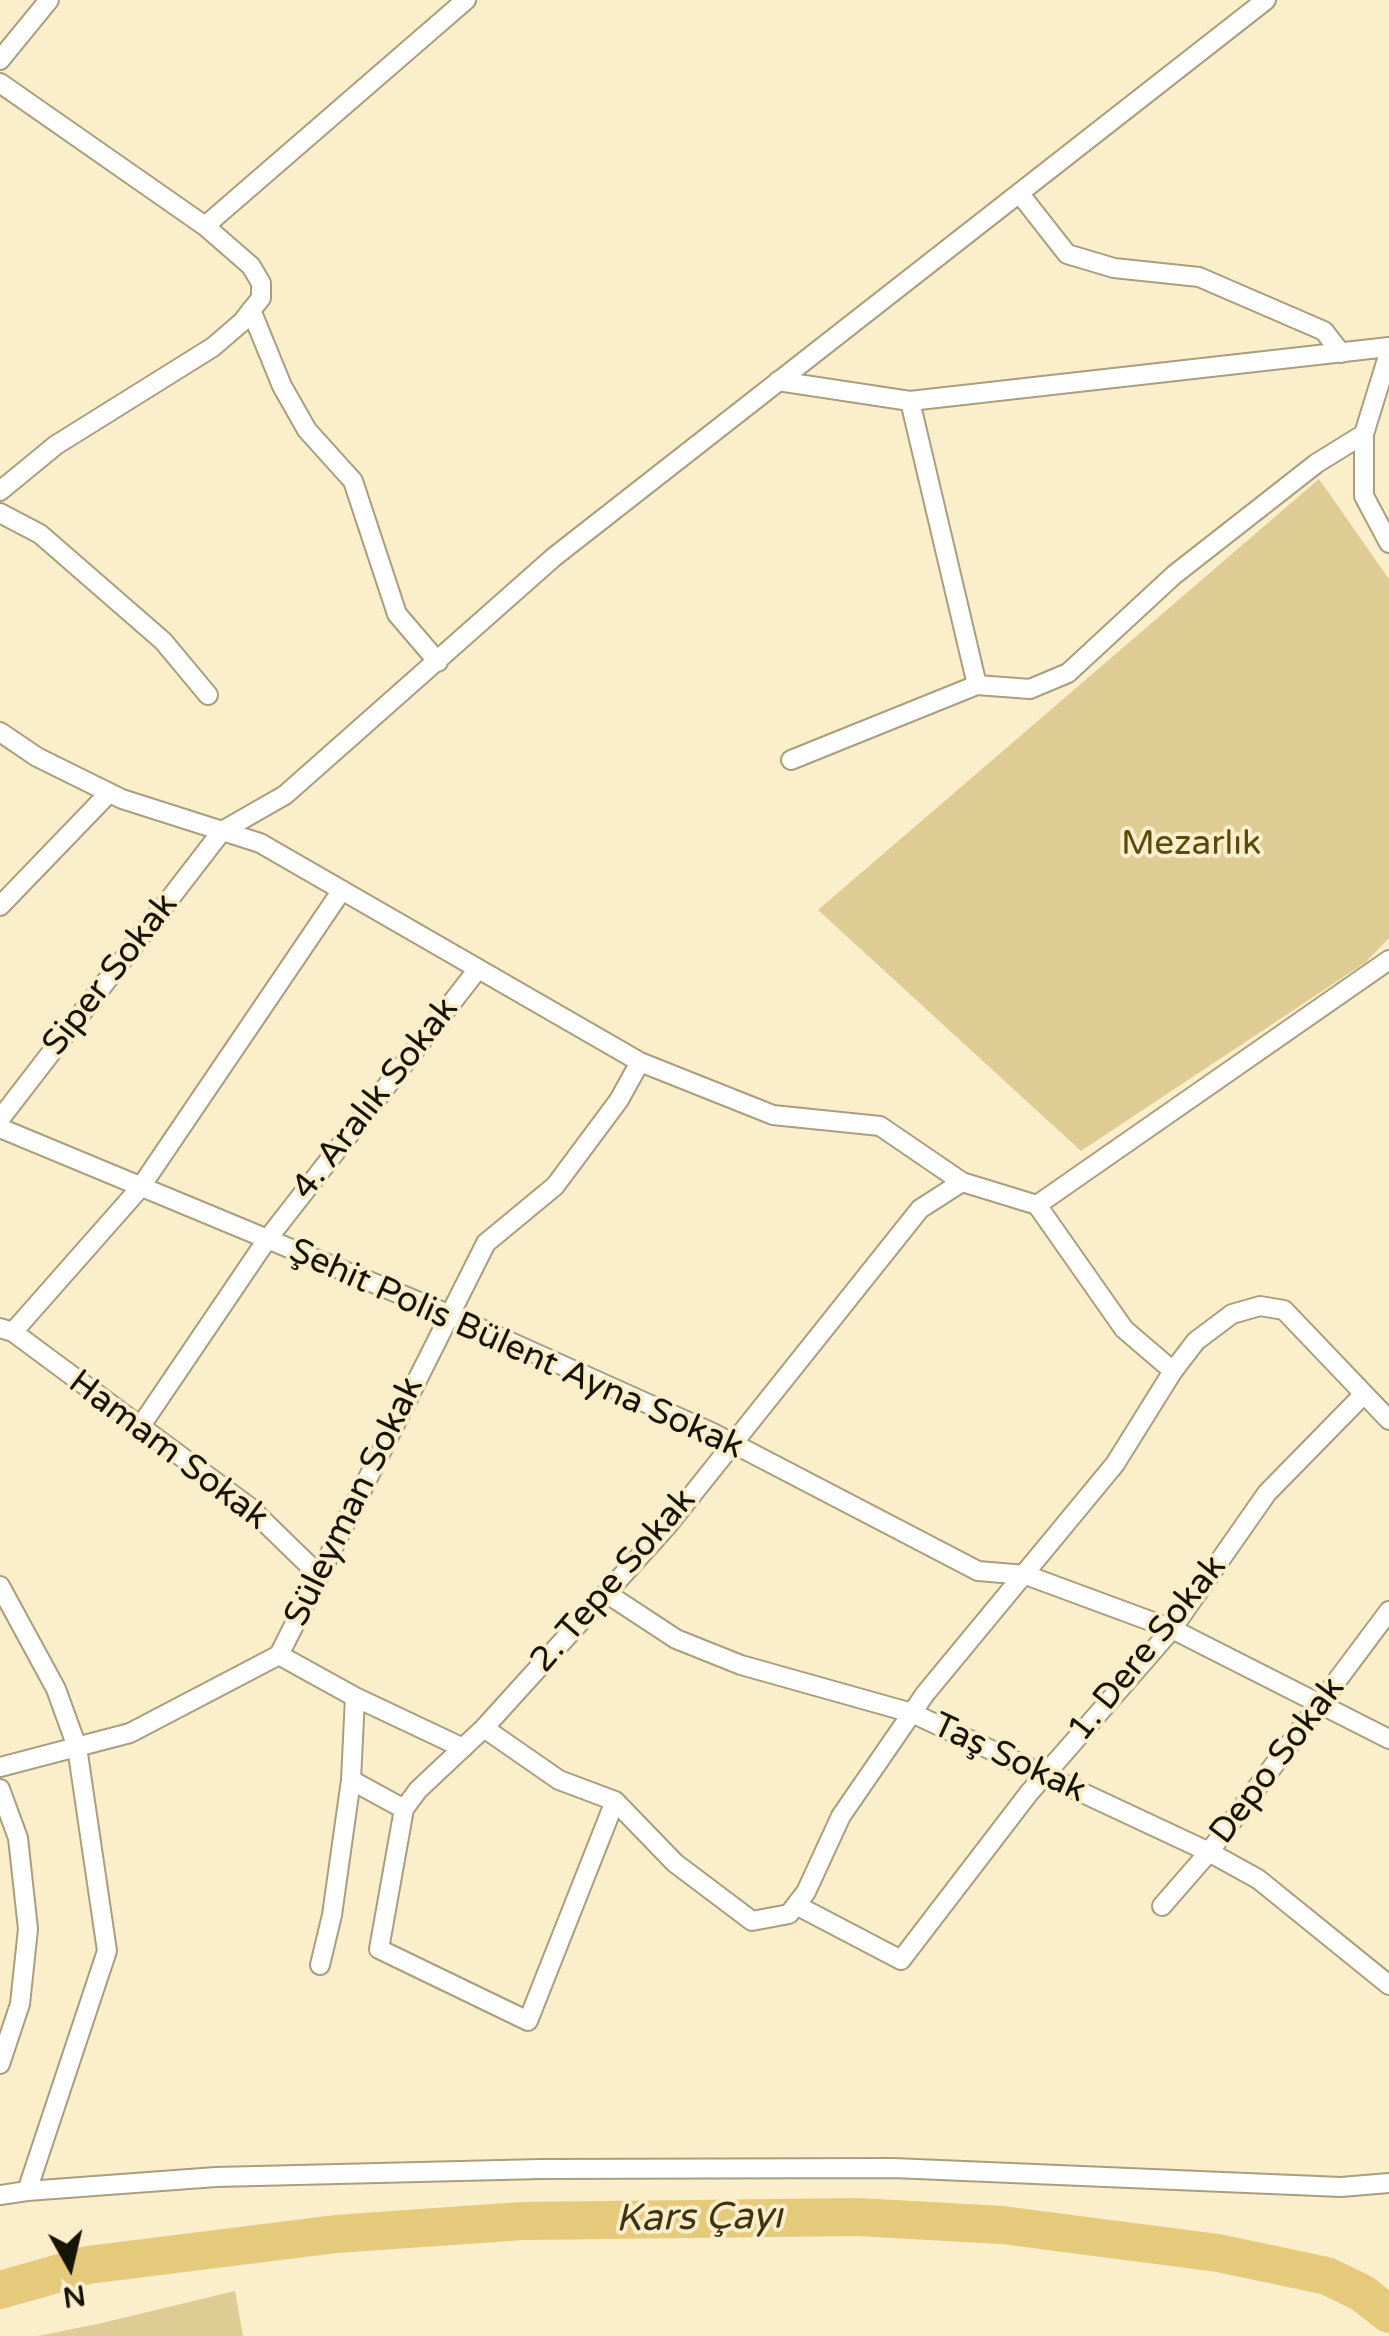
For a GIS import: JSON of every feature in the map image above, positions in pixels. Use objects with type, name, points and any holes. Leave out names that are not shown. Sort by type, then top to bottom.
[{"type":"street","points":[[0,60],[48,0]]},
{"type":"street","points":[[205,226],[466,0]]},
{"type":"street","points":[[222,832],[285,795],[554,557],[1020,194],[1258,2]]},
{"type":"street","points":[[0,83],[205,226],[251,266],[261,284],[261,298],[212,347],[56,445],[0,491]]},
{"type":"street","points":[[1020,194],[1067,254],[1114,268],[1198,278],[1324,332],[1341,352]]},
{"type":"street","points":[[251,310],[282,386],[307,430],[353,481],[398,614],[438,662]]},
{"type":"street","points":[[778,382],[910,401],[1341,352],[1389,350],[1364,434],[1364,496],[1389,542]]},
{"type":"street","points":[[910,401],[977,684]]},
{"type":"street","points":[[791,760],[977,684],[1030,689],[1068,672],[1174,575],[1317,463],[1364,434]]},
{"type":"street","points":[[0,513],[40,534],[164,641],[208,696]]},
{"type":"street","points":[[0,732],[37,757],[108,792],[260,843],[640,1062],[774,1115],[880,1126],[962,1182],[1038,1205],[1124,1329],[1174,1371]]},
{"type":"street","points":[[0,906],[108,792]]},
{"type":"street","name":"Siper Sokak","points":[[0,1119],[222,832]]},
{"type":"street","points":[[6,1330],[140,1188],[342,890]]},
{"type":"street","points":[[1038,1205],[1389,960]]},
{"type":"street","name":"4. Aralık Sokak","points":[[140,1427],[266,1241],[478,969]]},
{"type":"street","name":"Süleyman Sokak","points":[[279,1655],[486,1243],[555,1186],[619,1100],[640,1062]]},
{"type":"street","name":"Şehit Polis Bülent Ayna Sokak","points":[[0,1128],[448,1314],[733,1444],[978,1572],[1026,1574],[1172,1628],[1389,1739]]},
{"type":"street","name":"2. Tepe Sokak","points":[[404,1810],[606,1593],[733,1444],[920,1209],[962,1182]]},
{"type":"street","points":[[484,1728],[559,1780],[615,1801],[675,1864],[752,1921],[789,1914],[841,1816],[912,1714],[1115,1464],[1196,1341],[1232,1314],[1260,1306],[1284,1310],[1389,1420]]},
{"type":"street","name":"Hamam Sokak","points":[[6,1330],[248,1506],[319,1574]]},
{"type":"street","name":"1. Dere Sokak","points":[[796,1904],[901,1960],[1044,1775],[1172,1628],[1268,1493],[1364,1394]]},
{"type":"street","points":[[0,1586],[56,1690],[77,1747],[107,1950],[88,2019],[27,2191]]},
{"type":"street","name":"Taş Sokak","points":[[606,1593],[676,1639],[741,1665],[912,1714],[1209,1852],[1258,1878],[1386,1984]]},
{"type":"street","name":"Depo Sokak","points":[[1162,1906],[1209,1852],[1389,1611]]},
{"type":"street","points":[[0,1767],[130,1733],[279,1655],[462,1748]]},
{"type":"street","points":[[320,1965],[332,1915],[352,1780],[356,1696]]},
{"type":"street","points":[[352,1780],[404,1810],[380,1949],[528,2020],[615,1801]]},
{"type":"street","points":[[0,1790],[18,1838],[28,1929],[20,2004],[0,2064]]},
{"type":"street","points":[[0,2195],[216,2178],[541,2169],[893,2168],[1340,2187],[1389,2182]]},
{"type":"green space","name":"Mezarlık","points":[[1319,479],[1389,579],[1389,938],[1366,962],[1081,1151],[818,910]]},
{"type":"green space","points":[[235,2291],[243,2336],[38,2336],[102,2323]]},
{"type":"waterway","name":"Kars Çayı","points":[[0,2290],[88,2265],[336,2234],[523,2221],[857,2217],[1002,2225],[1218,2253],[1327,2276],[1362,2293],[1389,2314]]}]
